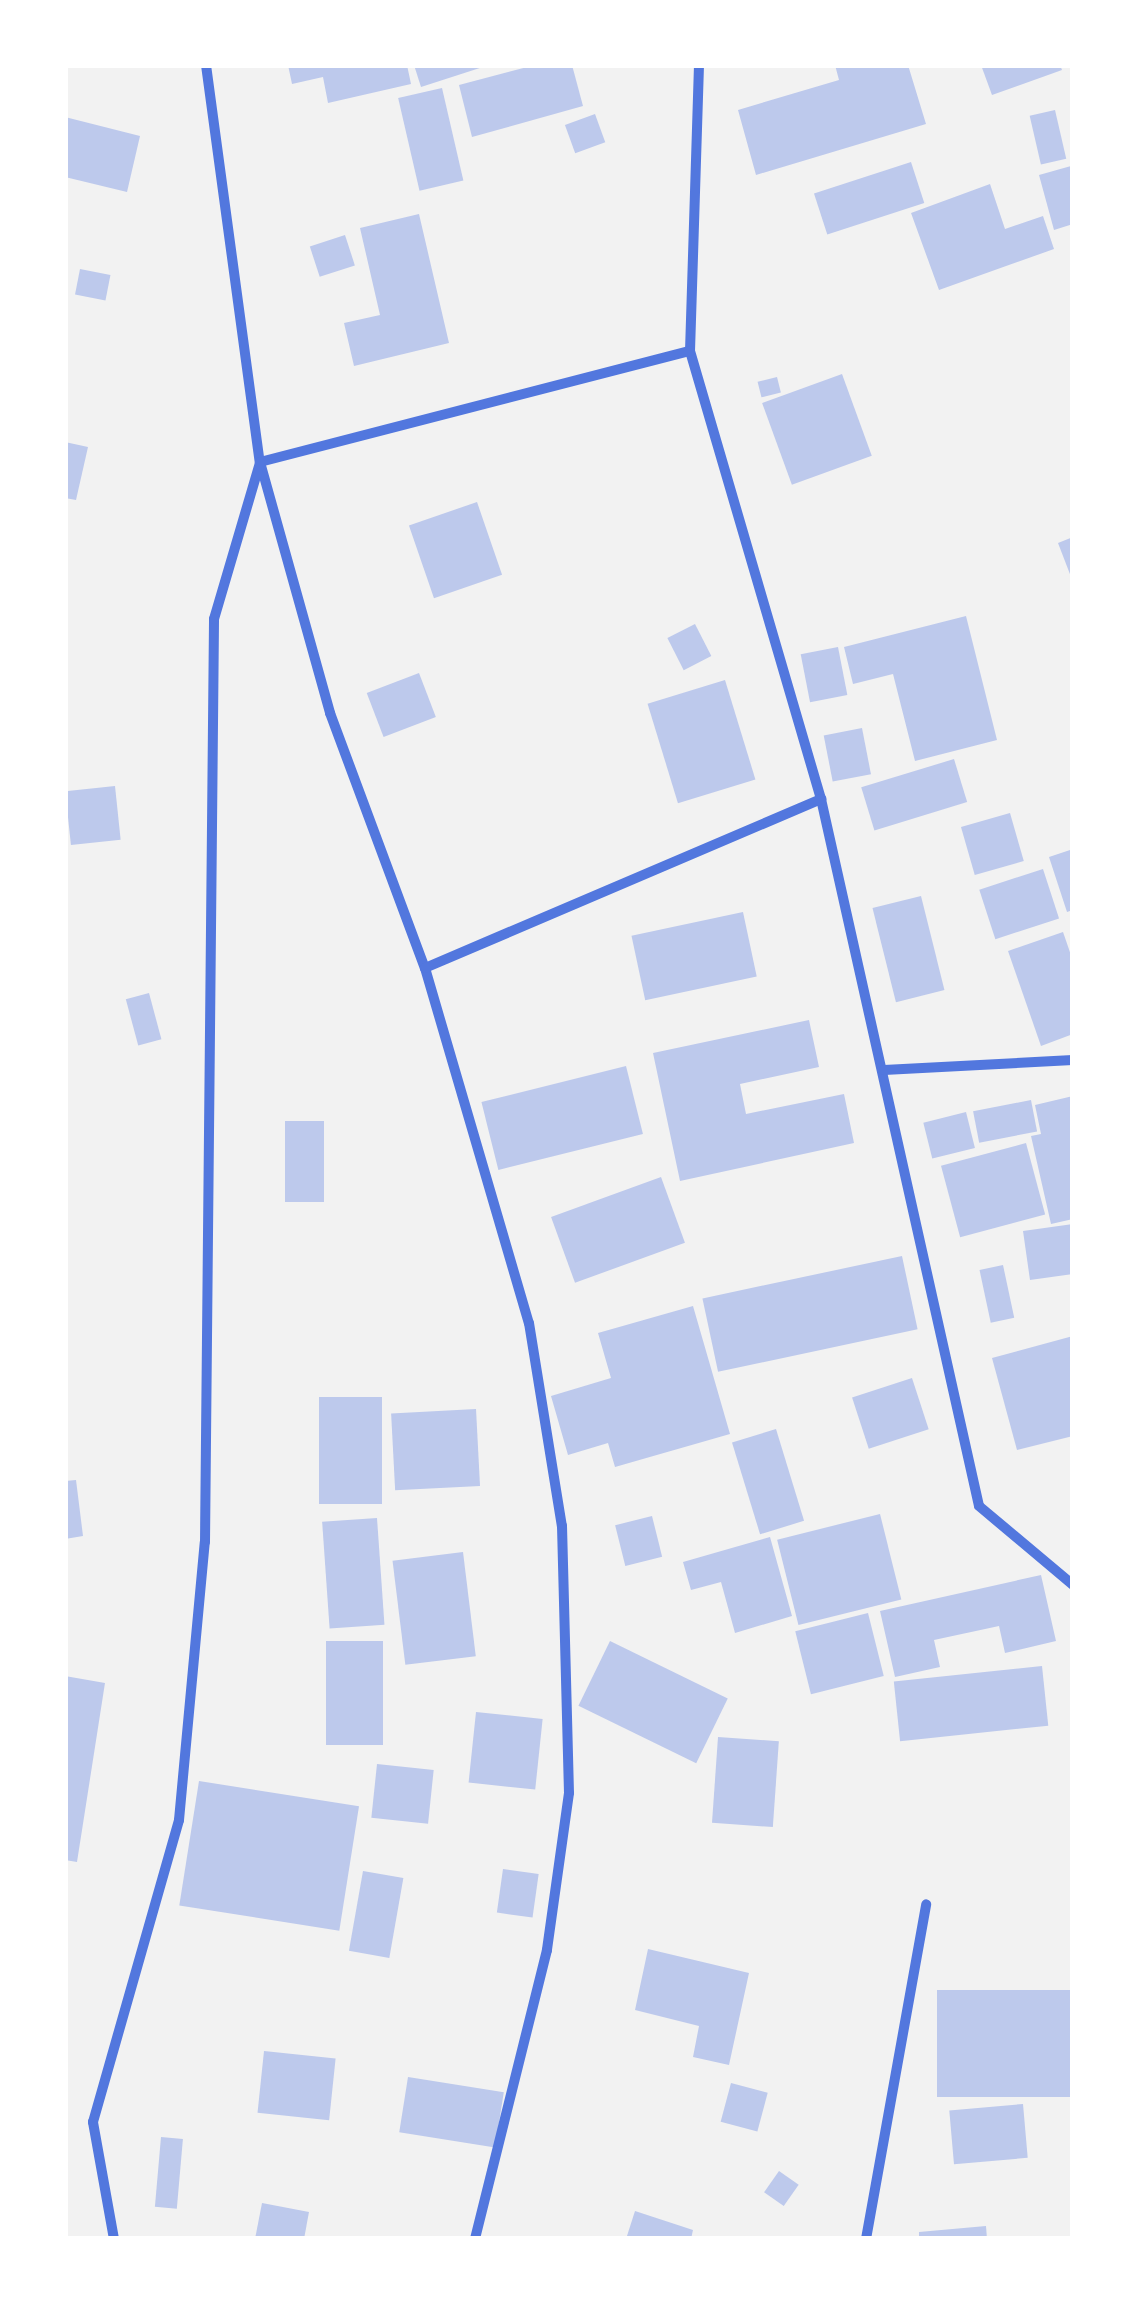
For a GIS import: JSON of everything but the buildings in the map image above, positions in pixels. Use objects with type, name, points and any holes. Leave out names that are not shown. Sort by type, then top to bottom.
[{"type":"street","points":[[206,65],[260,462],[330,713],[426,968],[529,1322],[564,1600],[569,1794],[547,1950],[475,2239]]},
{"type":"street","points":[[699,65],[690,351],[821,799],[978,1506],[1073,1585]]},
{"type":"street","points":[[260,462],[690,351]]},
{"type":"street","points":[[114,2239],[93,2122],[179,1820],[205,1542],[214,618],[260,462]]},
{"type":"street","points":[[426,968],[821,799]]},
{"type":"street","points":[[884,1070],[1073,1060]]},
{"type":"street","points":[[866,2239],[926,1904]]}]
